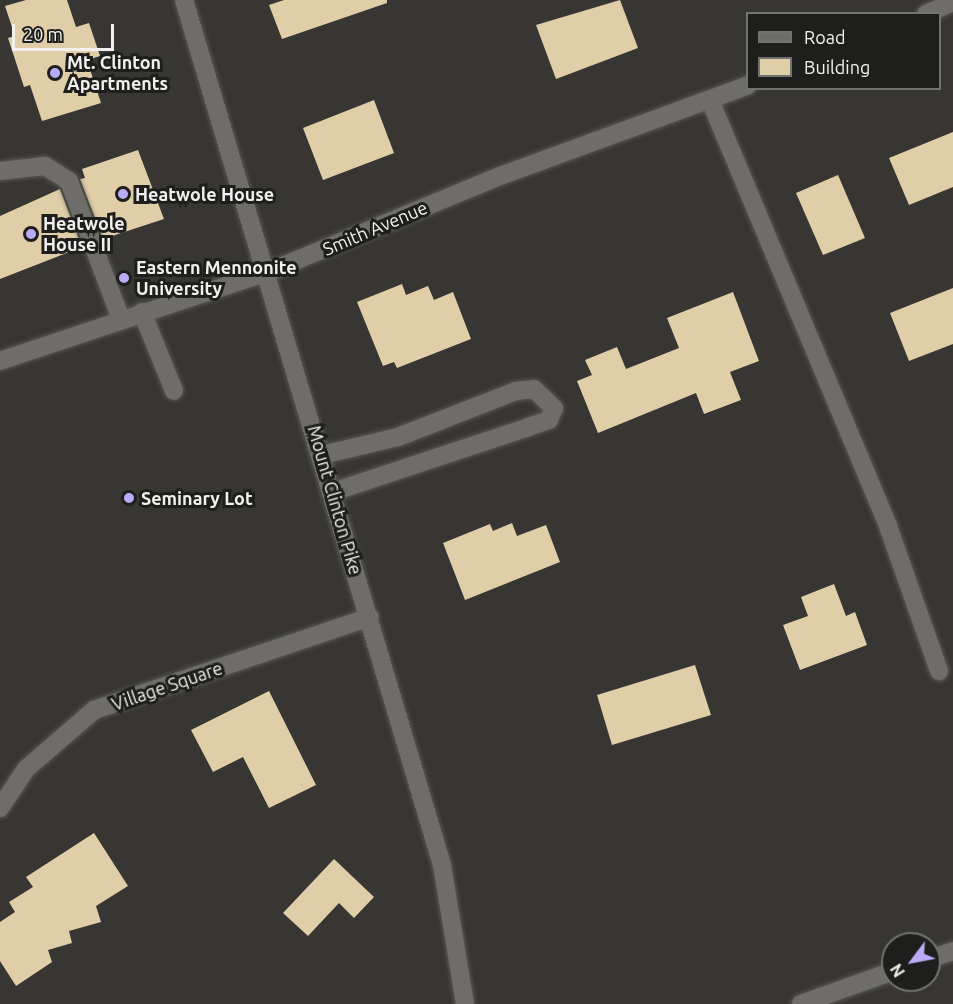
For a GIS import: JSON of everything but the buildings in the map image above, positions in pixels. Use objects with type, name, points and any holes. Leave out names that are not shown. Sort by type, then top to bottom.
[{"type":"street","name":"Mount Clinton Pike","points":[[184,0],[268,272],[442,865],[465,1004]]},
{"type":"street","points":[[931,12],[953,3]]},
{"type":"street","name":"Smith Avenue","points":[[0,361],[120,319],[268,272],[500,176],[746,85]]},
{"type":"street","points":[[710,100],[888,526],[939,671]]},
{"type":"street","points":[[0,171],[45,166],[69,181],[120,319]]},
{"type":"street","points":[[142,312],[174,391]]},
{"type":"street","points":[[322,455],[398,438],[516,391],[534,388],[554,408],[549,420],[332,492]]},
{"type":"street","name":"Village Square","points":[[0,808],[26,769],[94,710],[370,617]]},
{"type":"street","points":[[801,1004],[881,976]]},
{"type":"place","name":"Mt. Clinton Apartments","points":[[55,73]]},
{"type":"place","name":"Heatwole House","points":[[123,194]]},
{"type":"place","name":"Heatwole House II","points":[[31,234]]},
{"type":"place","name":"Eastern Mennonite University","points":[[124,278]]},
{"type":"place","name":"Seminary Lot","points":[[129,498]]}]
